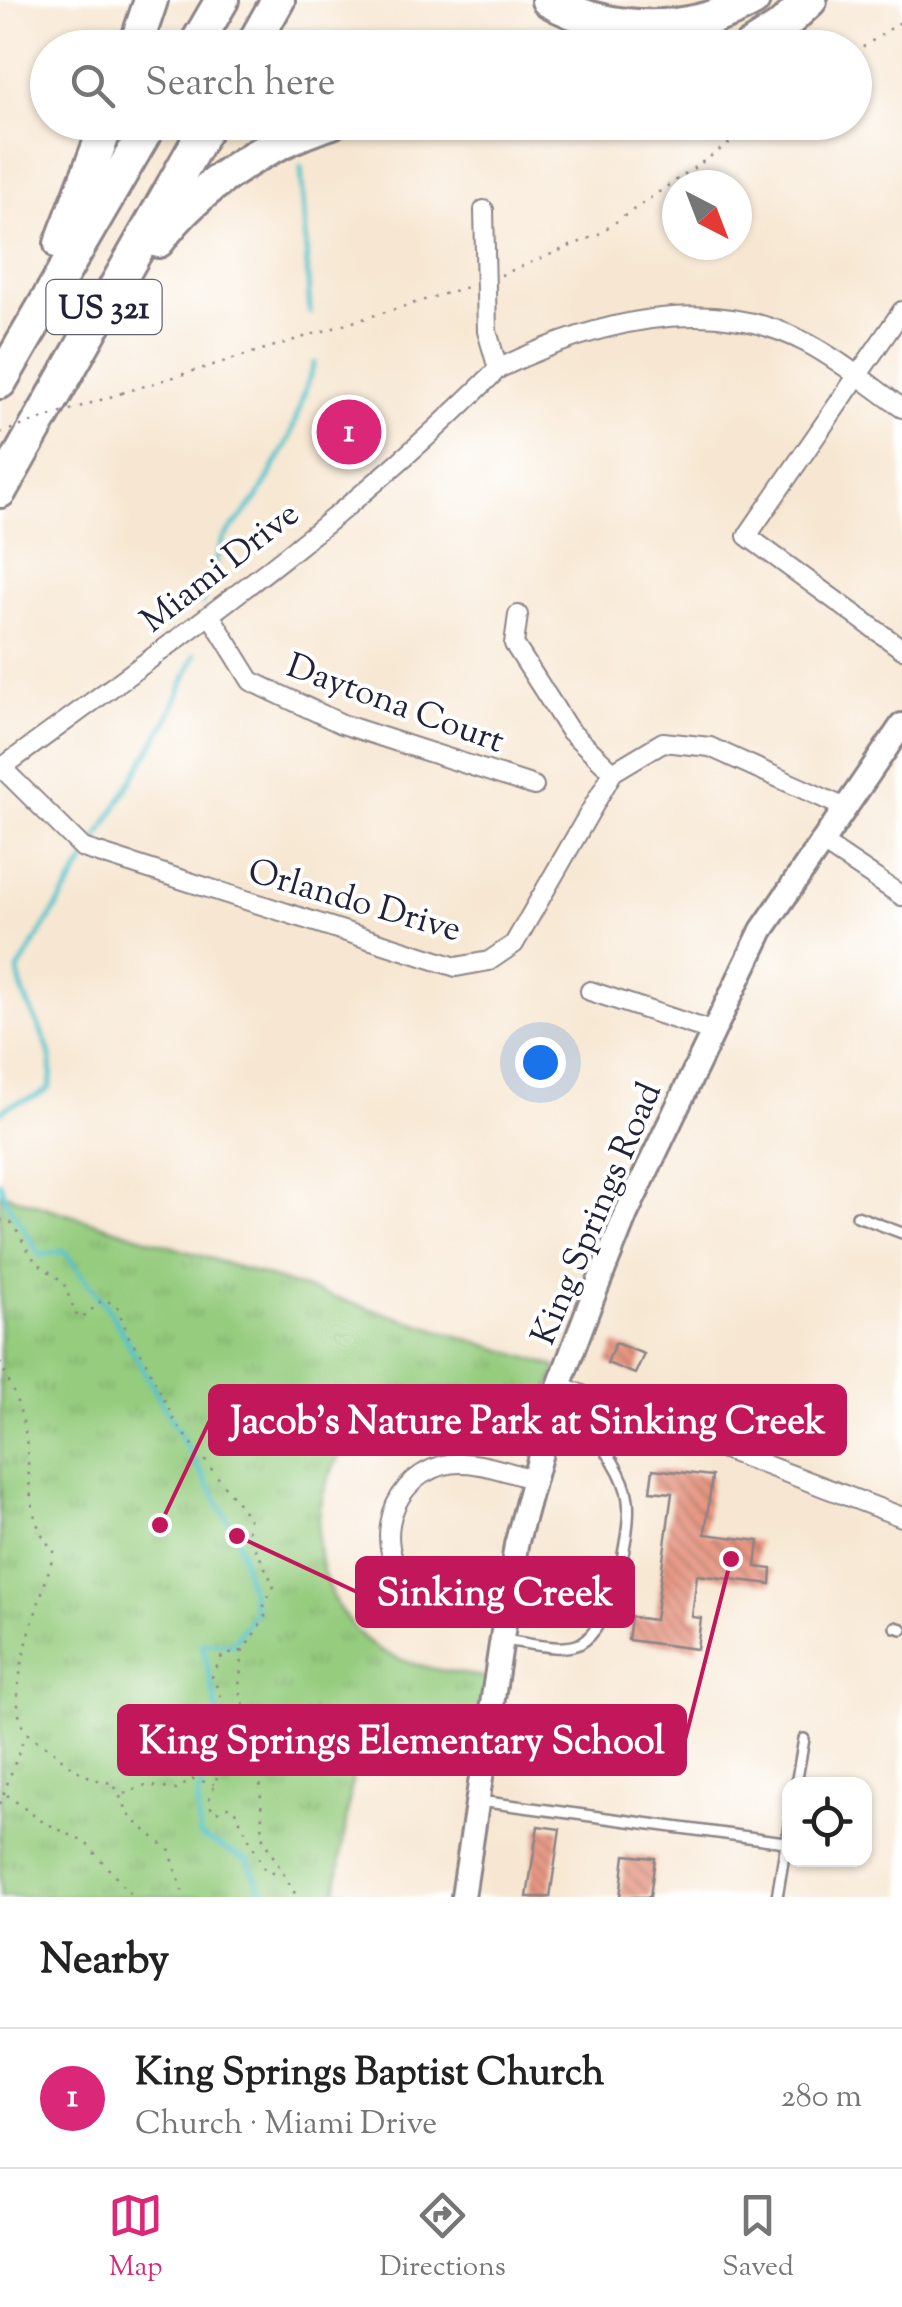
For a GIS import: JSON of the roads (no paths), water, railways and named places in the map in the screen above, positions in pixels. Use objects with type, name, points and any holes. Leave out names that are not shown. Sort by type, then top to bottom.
[{"type":"highway","points":[[141,30],[151,0]]},
{"type":"highway","points":[[204,30],[222,0]]},
{"type":"highway","points":[[261,30],[278,0]]},
{"type":"highway","points":[[548,0],[600,20],[649,26],[698,20],[752,0]]},
{"type":"highway","points":[[777,30],[810,0]]},
{"type":"highway","points":[[25,338],[101,140]]},
{"type":"highway","name":"US 321","points":[[0,382],[140,140]]},
{"type":"highway","name":"US 321","points":[[0,491],[199,140]]},
{"type":"highway","points":[[77,354],[174,219],[274,146],[288,140]]},
{"type":"street","points":[[484,210],[487,331],[498,369]]},
{"type":"street","points":[[902,310],[860,377],[747,536],[902,649]]},
{"type":"street","name":"Miami Drive","points":[[1,768],[212,618],[334,516],[498,369],[608,324],[679,317],[748,323],[783,332],[860,377],[902,408]]},
{"type":"street","points":[[518,615],[514,644],[568,730],[613,772]]},
{"type":"street","name":"Daytona Court","points":[[212,618],[251,682],[342,724],[534,786]]},
{"type":"street","name":"King Springs Road","points":[[463,1897],[503,1616],[532,1479],[559,1386],[626,1214],[762,930],[902,725]]},
{"type":"street","name":"Orlando Drive","points":[[1,768],[83,848],[456,967],[490,961],[514,944],[613,772],[662,742],[710,747],[844,807]]},
{"type":"street","points":[[820,840],[902,896]]},
{"type":"street","points":[[590,992],[714,1032]]},
{"type":"street","points":[[559,1386],[902,1516]]},
{"type":"street","points":[[503,1616],[436,1600],[409,1584],[389,1544],[392,1511],[412,1480],[444,1464],[465,1463],[532,1479]]},
{"type":"lane","points":[[857,1216],[902,1233]]},
{"type":"lane","points":[[499,1640],[577,1646],[597,1632],[612,1602],[629,1501],[622,1481],[582,1419],[587,1397]]},
{"type":"lane","points":[[797,1777],[804,1739]]},
{"type":"lane","points":[[476,1801],[782,1842]]},
{"type":"lane","points":[[777,1897],[782,1863]]},
{"type":"waterway","points":[[301,167],[310,313]]},
{"type":"waterway","points":[[202,603],[223,539],[258,497],[290,437],[314,363]]},
{"type":"waterway","points":[[93,846],[167,721],[195,655]]},
{"type":"waterway","points":[[0,1113],[49,1088],[50,1057],[18,970],[88,856]]},
{"type":"waterway","points":[[0,1182],[5,1199],[40,1255],[64,1251],[110,1311],[237,1536],[255,1611],[232,1645],[202,1643],[219,1718],[202,1754],[206,1774],[197,1799],[200,1836],[248,1861],[265,1897]]},
{"type":"place","name":"King Springs Baptist Church","points":[[349,432]]},
{"type":"place","name":"Jacob's Nature Park at Sinking Creek","points":[[160,1525]]},
{"type":"place","name":"Sinking Creek","points":[[237,1536]]},
{"type":"place","name":"King Springs Elementary School","points":[[731,1559]]}]
